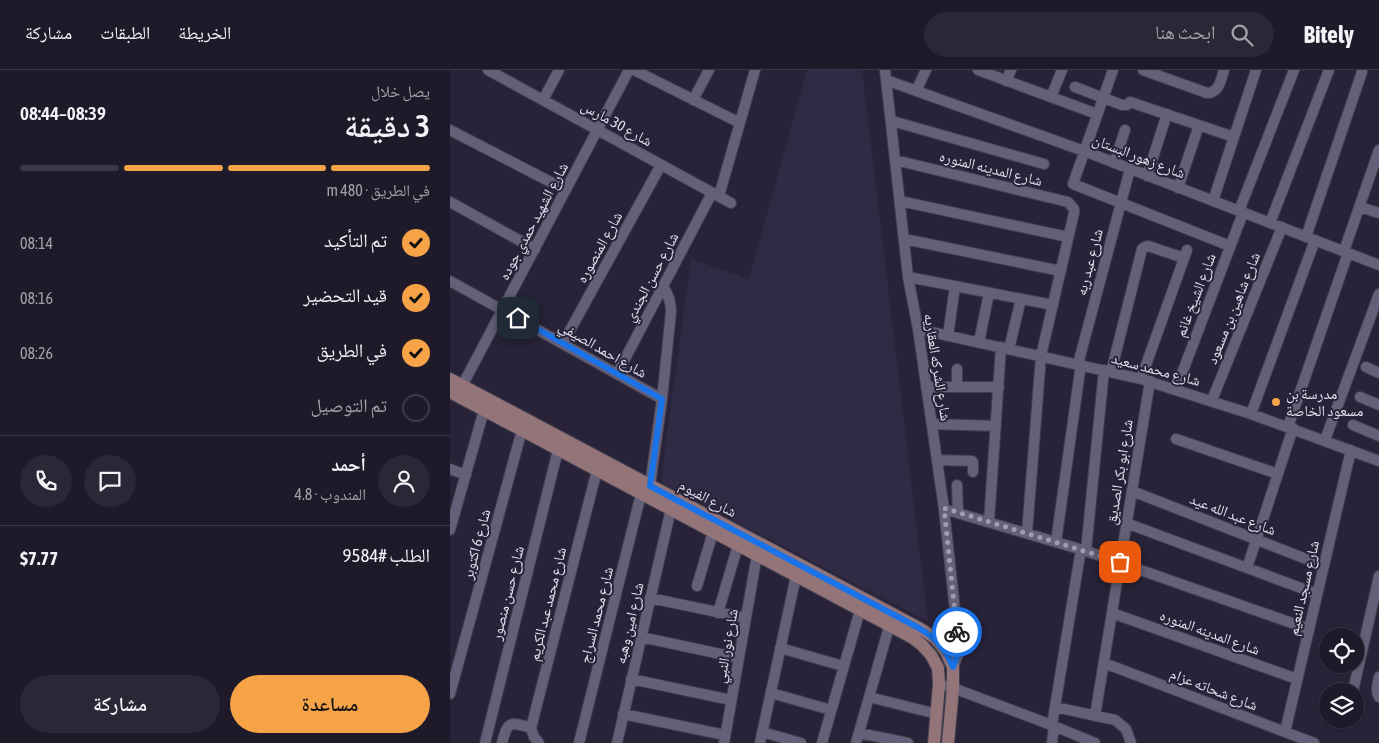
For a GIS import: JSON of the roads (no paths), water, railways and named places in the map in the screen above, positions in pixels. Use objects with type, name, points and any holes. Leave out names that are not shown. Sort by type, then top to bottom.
[{"type":"street","name":"شارع 30 مارس","points":[[488,70],[731,203]]},
{"type":"street","points":[[543,100],[559,70]]},
{"type":"street","name":"شارع الشهيد حمدي جوده","points":[[462,386],[629,70]]},
{"type":"street","points":[[634,70],[740,123]]},
{"type":"street","points":[[693,100],[709,70]]},
{"type":"street","name":"شارع حسن الجندي","points":[[617,374],[663,286],[715,195],[756,70]]},
{"type":"street","points":[[916,91],[926,70]]},
{"type":"street","points":[[978,70],[1097,114]]},
{"type":"street","points":[[1006,80],[1011,70]]},
{"type":"street","points":[[1051,97],[1062,70]]},
{"type":"street","points":[[1113,70],[1072,184],[1230,246]]},
{"type":"street","points":[[1143,70],[1166,74],[1207,93],[1212,93],[1217,89],[1224,70]]},
{"type":"street","points":[[1213,201],[1256,70]]},
{"type":"street","name":"شارع الشيخ غانم","points":[[1176,389],[1294,70]]},
{"type":"street","points":[[1270,223],[1329,70]]},
{"type":"street","points":[[1251,414],[1310,238],[1362,70]]},
{"type":"street","name":"شارع زهور البستان","points":[[886,75],[916,91],[1130,169],[1379,265]]},
{"type":"street","name":"شارع الشركه العقاريه","points":[[886,75],[908,277],[918,329],[944,508],[959,647],[953,667]]},
{"type":"street","points":[[1075,87],[1122,105],[1127,105],[1130,102],[1234,137]]},
{"type":"street","points":[[1147,176],[1167,114]]},
{"type":"street","points":[[892,121],[1044,164]]},
{"type":"street","points":[[1178,188],[1199,125]]},
{"type":"street","points":[[450,130],[566,190]]},
{"type":"street","points":[[1114,163],[1125,130]]},
{"type":"street","points":[[1247,568],[1278,474],[1360,207],[1375,176],[1379,151]]},
{"type":"street","name":"شارع المدينه المنوره","points":[[895,160],[1068,202],[1074,209],[1068,237]]},
{"type":"street","name":"شارع المنصوره","points":[[563,343],[661,165]]},
{"type":"street","name":"شارع عبد ربه","points":[[1056,542],[1079,364],[1130,169]]},
{"type":"street","points":[[900,201],[1068,237],[1041,356],[1027,533]]},
{"type":"street","points":[[450,202],[535,249]]},
{"type":"street","points":[[1360,207],[1379,213]]},
{"type":"street","name":"شارع شاهين بن مسعود","points":[[1212,400],[1282,227]]},
{"type":"street","points":[[904,239],[1060,271]]},
{"type":"street","name":"شارع ابو بكر الصديق","points":[[1095,716],[1132,491],[1146,380],[1185,254],[1148,246],[1142,249],[1108,371]]},
{"type":"street","points":[[908,277],[1053,305]]},
{"type":"street","name":"شارع احمد الصيفي","points":[[450,281],[662,399]]},
{"type":"street","name":"شارع محمد السراج","points":[[579,743],[645,490],[662,399],[671,303],[663,286]]},
{"type":"street","points":[[948,336],[955,286]]},
{"type":"street","points":[[978,342],[989,293]]},
{"type":"street","points":[[1325,440],[1379,294]]},
{"type":"street","points":[[989,522],[999,387],[1005,348],[1021,299]]},
{"type":"street","name":"شارع محمد سعيد","points":[[918,329],[1146,380],[1212,400],[1379,460]]},
{"type":"street","points":[[1366,367],[1379,373]]},
{"type":"street","points":[[957,369],[957,387]]},
{"type":"street","points":[[1052,743],[1054,707],[1083,550],[1108,371]]},
{"type":"street","name":"شارع الفيوم","points":[[450,379],[645,490],[919,628],[935,638],[946,652],[953,667]]},
{"type":"street","points":[[926,387],[999,387]]},
{"type":"street","name":"شارع الفيوم","points":[[450,392],[597,470],[645,490],[670,509],[913,638],[932,655],[938,668],[939,684]]},
{"type":"street","points":[[1360,397],[1379,405]]},
{"type":"street","points":[[450,530],[484,410]]},
{"type":"street","points":[[932,424],[996,426]]},
{"type":"street","points":[[1353,425],[1379,436]]},
{"type":"street","name":"شارع 6 اكتوبر","points":[[450,694],[522,430]]},
{"type":"street","points":[[1176,438],[1278,474]]},
{"type":"street","name":"شارع حسن منصور","points":[[485,743],[558,450]]},
{"type":"street","name":"شارع مسجد النعيم","points":[[1285,732],[1351,450]]},
{"type":"street","points":[[937,460],[972,461],[973,472]]},
{"type":"street","points":[[450,469],[466,475]]},
{"type":"street","name":"شارع محمد عبد الكريم","points":[[531,728],[597,470]]},
{"type":"street","points":[[957,485],[958,513]]},
{"type":"street","name":"شارع عبد الله عيد","points":[[1132,491],[1324,566]]},
{"type":"street","points":[[944,508],[1120,562],[1309,629]]},
{"type":"street","name":"شارع امين وهبه","points":[[617,743],[670,509]]},
{"type":"street","points":[[1126,523],[1316,594]]},
{"type":"street","points":[[696,586],[713,532]]},
{"type":"street","points":[[718,613],[738,545]]},
{"type":"street","name":"شارع نور النبي","points":[[724,739],[757,555]]},
{"type":"street","points":[[760,743],[796,576]]},
{"type":"street","points":[[1355,683],[1379,576]]},
{"type":"street","points":[[650,598],[746,618]]},
{"type":"street","points":[[822,743],[860,610]]},
{"type":"street","name":"شارع المدينه المنوره","points":[[1112,613],[1297,679]]},
{"type":"street","points":[[889,626],[858,738],[908,743]]},
{"type":"street","points":[[641,637],[739,658]]},
{"type":"street","points":[[780,648],[844,666]]},
{"type":"street","name":"شارع شحاته عزام","points":[[1104,663],[1314,743]]},
{"type":"street","points":[[948,743],[953,667]]},
{"type":"street","points":[[1379,677],[1377,688],[1379,697]]},
{"type":"street","points":[[631,679],[731,700]]},
{"type":"street","points":[[934,743],[939,684],[1053,725],[1095,743]]},
{"type":"street","points":[[770,693],[831,710]]},
{"type":"street","points":[[869,697],[937,714]]},
{"type":"street","points":[[1054,707],[1115,720],[1126,730],[1131,743]]},
{"type":"street","points":[[623,714],[724,739]]},
{"type":"street","points":[[502,743],[509,725],[516,724],[531,728],[534,737],[539,743]]},
{"type":"street","points":[[762,732],[801,743]]},
{"type":"place","name":"مدرسة بن مسعود الخاصة","points":[[1276,402]]}]
